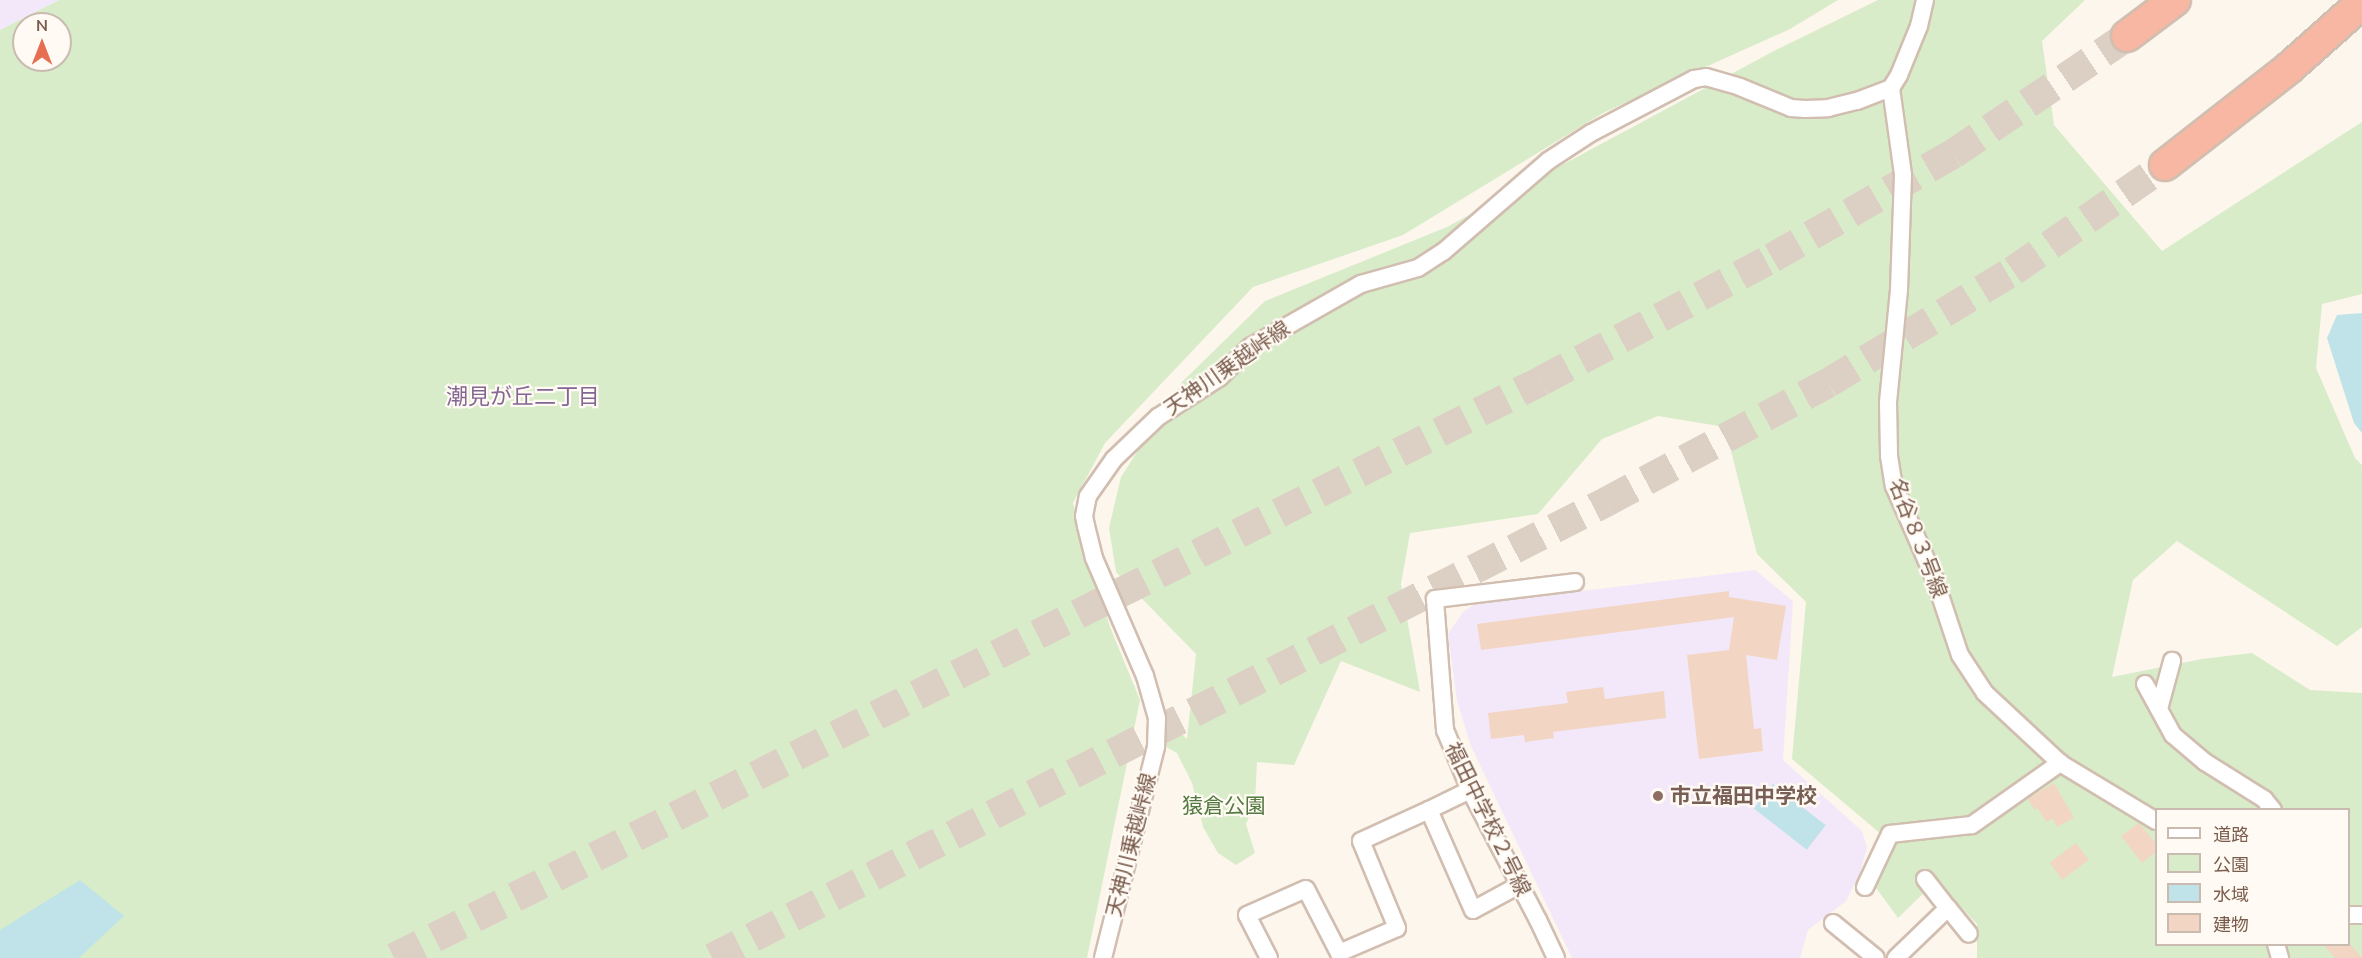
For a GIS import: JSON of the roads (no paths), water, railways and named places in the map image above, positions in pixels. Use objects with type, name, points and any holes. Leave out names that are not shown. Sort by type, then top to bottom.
[{"type":"highway","points":[[2127,36],[2175,0]]},
{"type":"highway","points":[[2289,68],[2362,3]]},
{"type":"highway","points":[[2165,165],[2362,10]]},
{"type":"street","points":[[1891,88],[1899,75],[1915,36],[1925,0]]},
{"type":"street","name":"天神川乗越峠線","points":[[1103,958],[1156,747],[1157,718],[1152,694],[1094,558],[1084,516],[1088,496],[1114,459],[1158,417],[1220,376],[1250,347],[1361,284],[1418,268],[1443,252],[1548,161],[1591,133],[1694,79],[1706,77],[1740,87],[1791,108],[1805,109],[1847,103],[1891,88]]},
{"type":"street","name":"名谷８３号線","points":[[1891,88],[1903,175],[1899,290],[1888,402],[1888,456],[1894,486],[1935,580],[1960,654],[1985,693],[2060,763],[2155,820]]},
{"type":"street","name":"福田中学校２号線","points":[[1556,958],[1470,790],[1445,730],[1435,599],[1575,582]]},
{"type":"street","points":[[2158,709],[2172,661]]},
{"type":"street","points":[[2145,684],[2174,735],[2205,762],[2264,799],[2271,808]]},
{"type":"street","points":[[1865,887],[1890,834],[1972,825],[2060,763]]},
{"type":"street","points":[[1269,958],[1248,915],[1306,889],[1339,953],[1397,928],[1361,841],[1470,790]]},
{"type":"street","points":[[1429,810],[1473,910],[1519,885]]},
{"type":"street","points":[[1925,879],[1969,934]]},
{"type":"street","points":[[1896,958],[1948,908]]},
{"type":"street","points":[[1833,922],[1876,958]]},
{"type":"water","points":[[2362,313],[2362,433],[2354,423],[2327,338],[2337,315]]},
{"type":"water","points":[[1773,784],[1826,825],[1807,850],[1754,808]]},
{"type":"water","points":[[80,880],[124,916],[79,958],[0,958],[0,930]]},
{"type":"tunnel","points":[[394,958],[1541,381],[1772,258],[1953,154],[2127,36]]},
{"type":"tunnel","points":[[712,958],[1606,502],[1828,383],[2013,271],[2165,165]]},
{"type":"place","name":"市立福田中学校","points":[[1658,796]]},
{"type":"district","name":"潮見が丘二丁目","points":[[523,398]]},
{"type":"park label","name":"猿倉公園","points":[[1224,806]]}]
